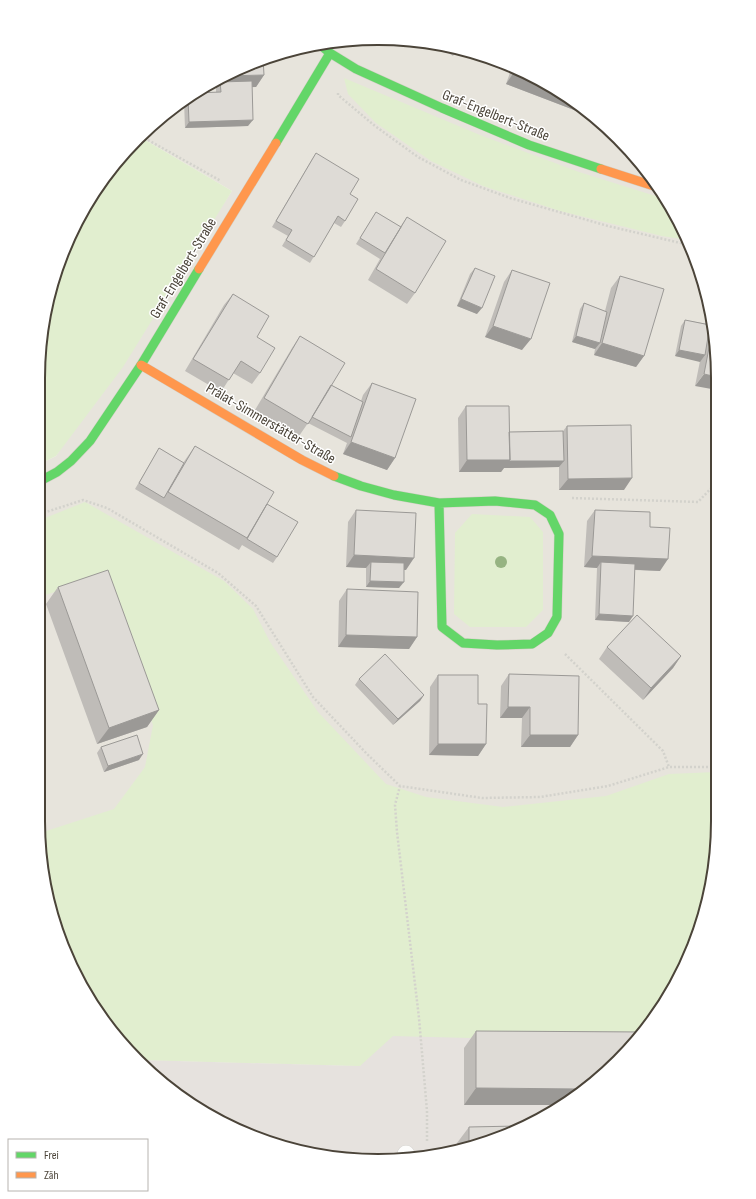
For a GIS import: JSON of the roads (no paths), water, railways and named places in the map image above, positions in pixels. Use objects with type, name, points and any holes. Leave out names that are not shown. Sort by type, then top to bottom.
[{"type":"street","name":"Graf-Engelbert-Straße","points":[[326,49],[363,72],[529,145],[649,184]]},
{"type":"street","name":"Graf-Engelbert-Straße","points":[[45,478],[57,472],[71,461],[90,441],[141,365],[330,53]]},
{"type":"street","name":"Prälat-Simmerstätter-Straße","points":[[141,365],[302,460],[330,474],[361,486],[394,496],[439,503],[495,502],[535,505],[550,515],[559,534],[557,617],[548,633],[532,644],[470,644],[463,643],[442,628],[439,503]]}]
